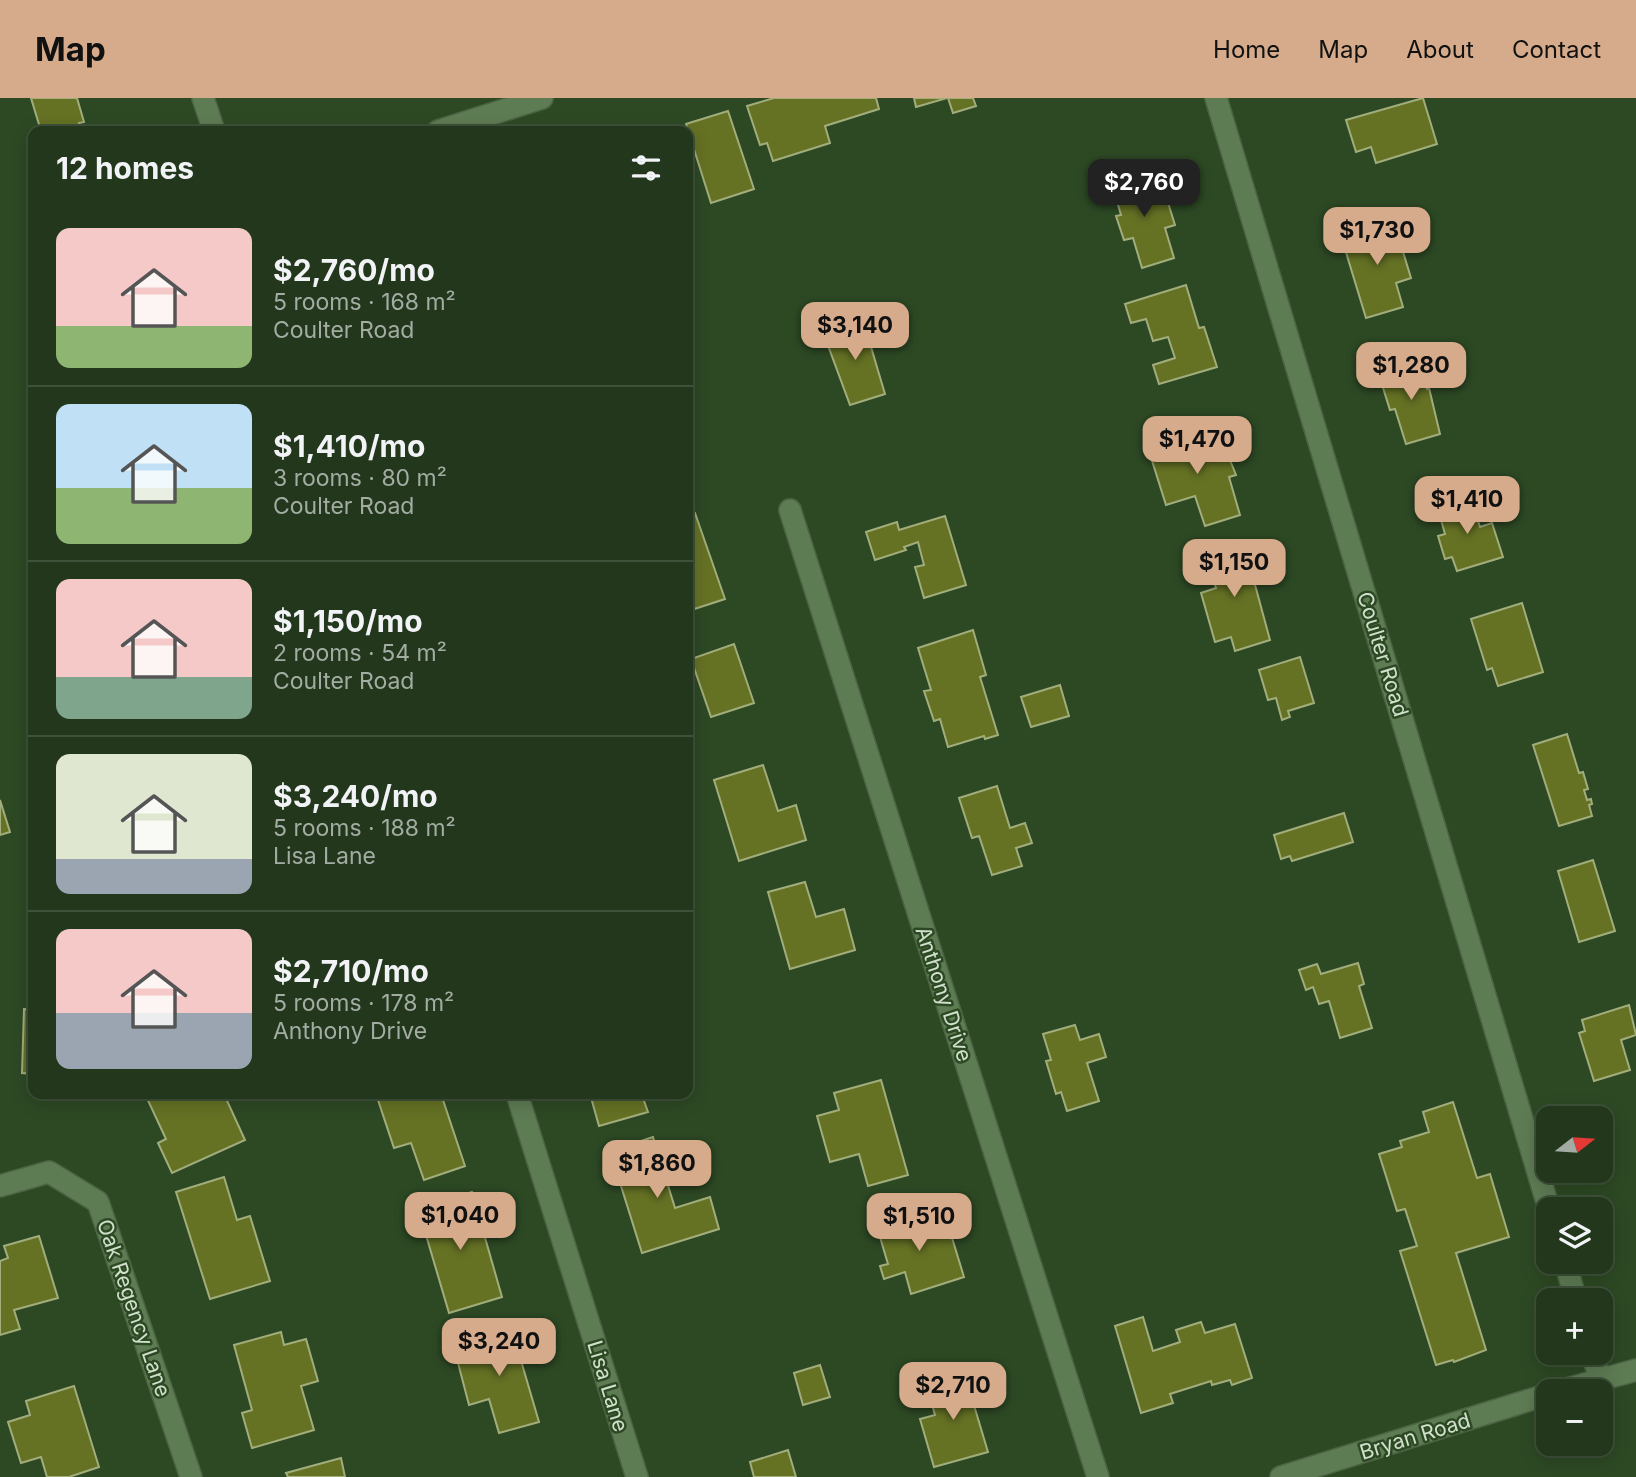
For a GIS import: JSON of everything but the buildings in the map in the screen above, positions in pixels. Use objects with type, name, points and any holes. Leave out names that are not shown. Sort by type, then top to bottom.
[{"type":"street","points":[[203,98],[212,126]]},
{"type":"street","points":[[454,126],[542,98]]},
{"type":"street","name":"Coulter Road","points":[[1216,98],[1545,1197]]},
{"type":"street","name":"Anthony Drive","points":[[790,510],[1098,1477]]},
{"type":"street","name":"Lisa Lane","points":[[519,1099],[637,1477]]},
{"type":"street","name":"Oak Regency Lane","points":[[0,1186],[49,1172],[98,1202],[191,1477]]},
{"type":"street","points":[[1596,1365],[1600,1379],[1636,1370]]},
{"type":"street","name":"Bryan Road","points":[[1292,1475],[1536,1398]]}]
